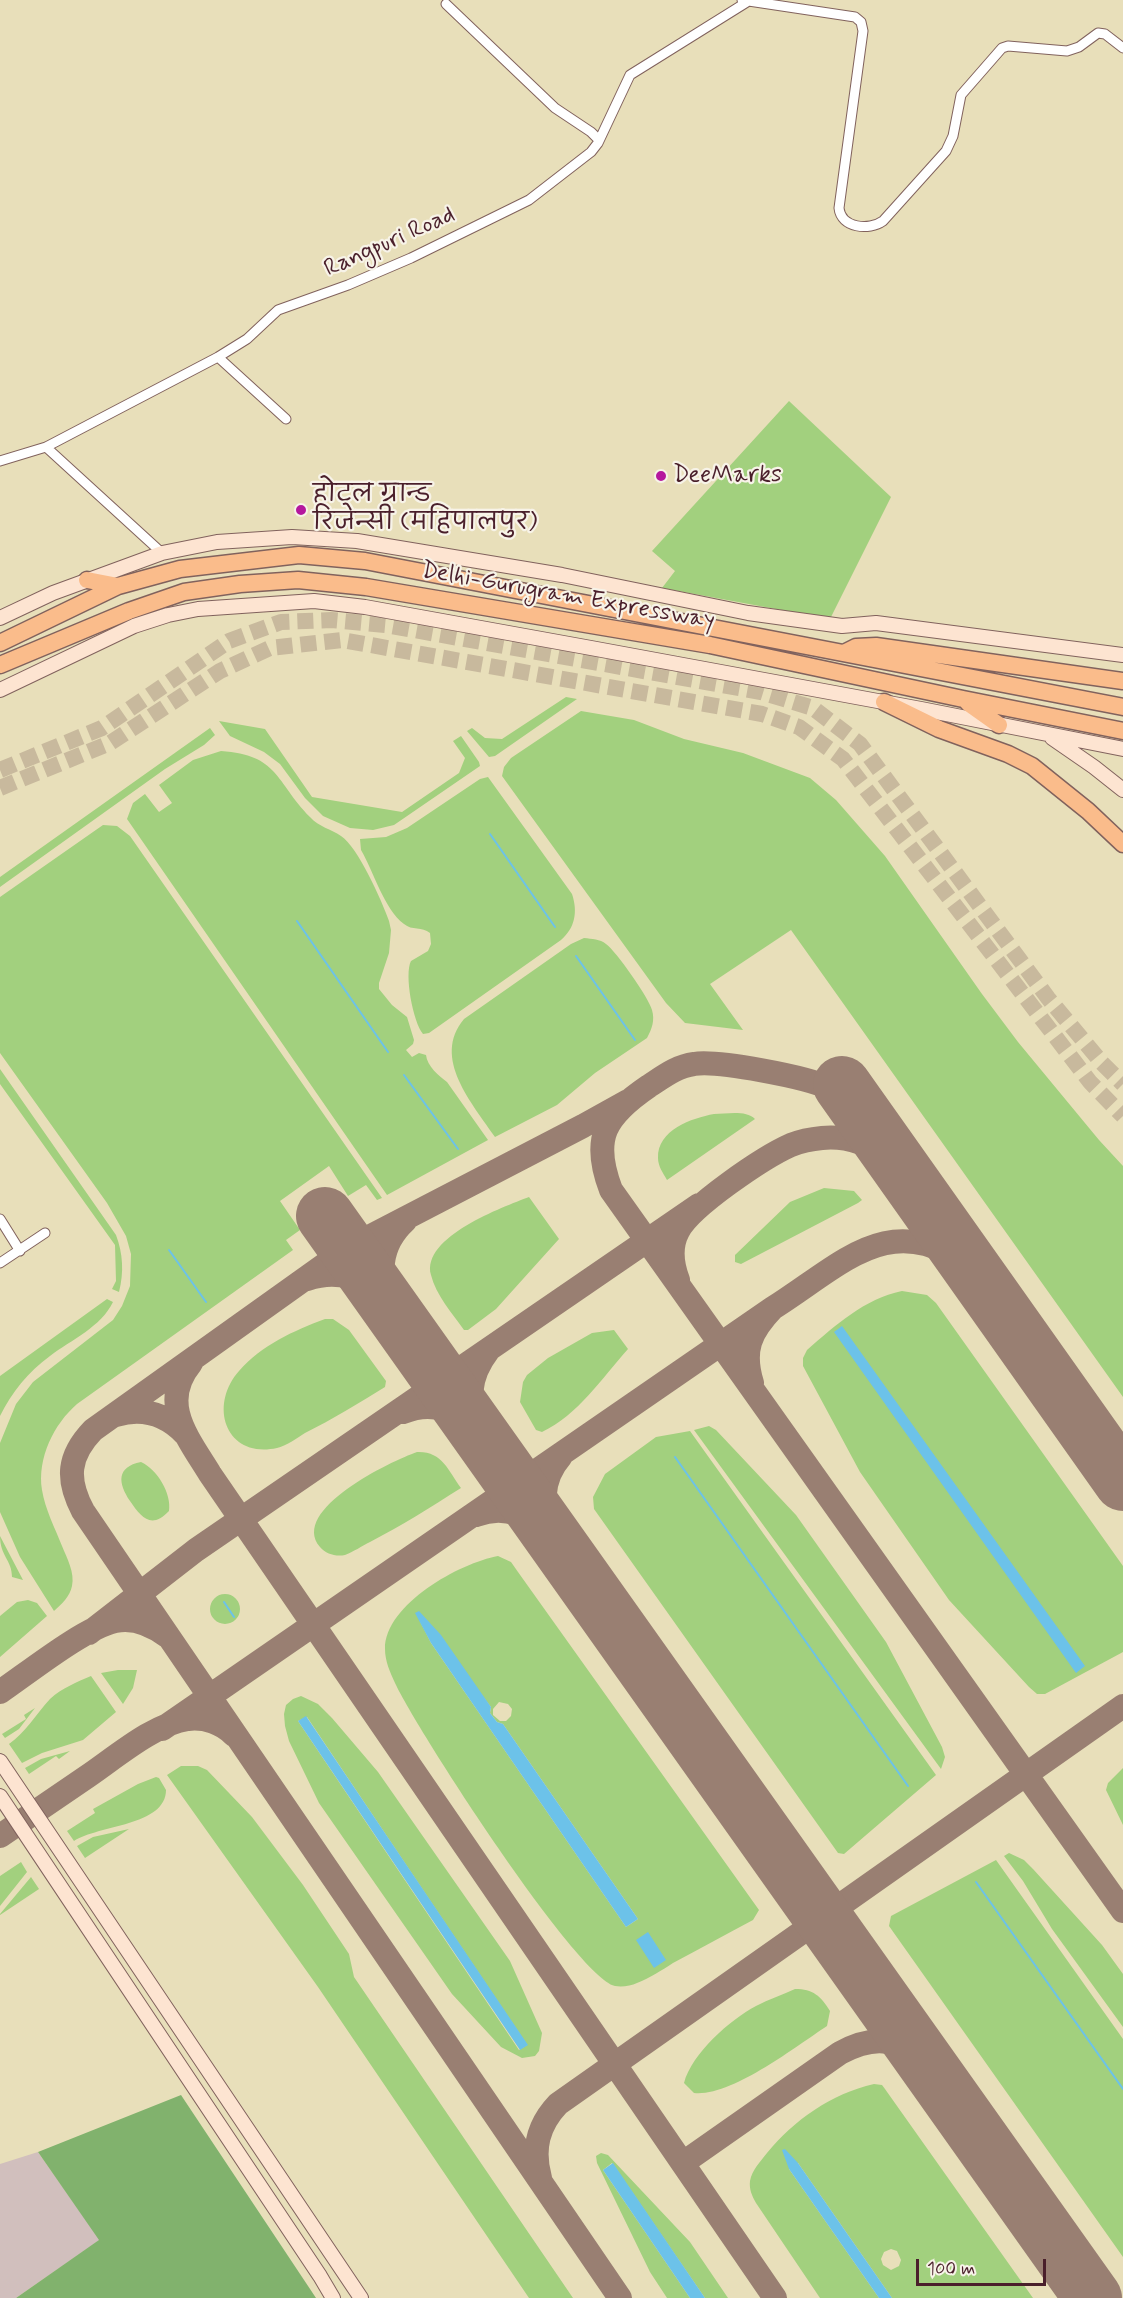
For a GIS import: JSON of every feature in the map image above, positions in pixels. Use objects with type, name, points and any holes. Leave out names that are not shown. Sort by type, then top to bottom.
[{"type":"highway","name":"Delhi-Gurugram Expressway","points":[[0,643],[118,586],[180,569],[299,555],[365,561],[1123,707]]},
{"type":"highway","points":[[87,580],[118,586]]},
{"type":"highway","name":"Delhi-Gurugram Expressway","points":[[4,665],[129,611],[184,592],[240,584],[298,580],[366,587],[710,645],[1123,731]]},
{"type":"highway","points":[[843,653],[856,647],[876,646],[1123,681]]},
{"type":"highway","points":[[903,706],[933,693]]},
{"type":"highway","points":[[963,699],[999,725]]},
{"type":"highway","points":[[884,702],[939,729],[1008,754],[1032,766],[1123,844]]},
{"type":"main road","points":[[0,618],[87,580],[162,553],[217,542],[282,538],[357,540],[562,575],[748,613],[842,626],[876,623],[1123,655]]},
{"type":"main road","points":[[0,690],[134,626],[168,615],[198,609],[314,601],[365,607],[884,702],[1123,749]]},
{"type":"main road","points":[[866,678],[884,702]]},
{"type":"main road","points":[[1046,734],[1123,790]]},
{"type":"main road","points":[[0,1761],[361,2298]]},
{"type":"main road","points":[[0,1796],[333,2298]]},
{"type":"street","points":[[744,1],[767,2],[855,17],[861,22],[863,31],[839,208],[845,222],[867,228],[883,221],[946,151],[953,136],[961,95],[997,51],[1008,46],[1067,51],[1078,47],[1098,33],[1105,34],[1123,48]]},
{"type":"street","name":"Rangpuri Road","points":[[0,461],[46,447],[218,357],[247,339],[276,312],[411,258],[536,196],[587,157],[598,143],[630,75],[744,1]]},
{"type":"street","points":[[446,4],[555,108],[598,139]]},
{"type":"street","points":[[218,357],[286,419]]},
{"type":"street","points":[[46,447],[162,553]]},
{"type":"street","points":[[0,1220],[20,1251]]},
{"type":"street","points":[[0,1263],[45,1233]]},
{"type":"shaded area","points":[[38,2152],[100,2240],[16,2298],[0,2298],[0,2164]]},
{"type":"green space","points":[[789,401],[891,497],[830,619],[662,588],[675,571],[652,551]]},
{"type":"green space","points":[[566,697],[577,699],[495,756],[489,757],[467,731],[472,728],[485,738],[502,739]]},
{"type":"green space","points":[[581,711],[634,720],[684,739],[743,753],[810,778],[836,800],[885,856],[1018,1042],[1123,1166],[1123,1397],[791,930],[710,984],[743,1030],[685,1023],[666,1003],[502,776],[504,767],[511,758]]},
{"type":"green space","points":[[219,721],[265,729],[312,797],[402,812],[459,773],[465,758],[453,741],[461,736],[480,766],[394,825],[373,830],[350,828],[323,816],[305,798],[280,764],[264,752],[230,736]]},
{"type":"green space","points":[[210,728],[215,735],[204,745],[165,769],[0,887],[0,877]]},
{"type":"green space","points":[[221,751],[254,758],[265,764],[310,817],[341,836],[355,851],[375,888],[389,921],[391,930],[389,953],[379,989],[392,1005],[407,1017],[414,1040],[406,1050],[412,1057],[419,1053],[426,1055],[431,1067],[447,1082],[488,1140],[387,1195],[127,819],[133,803],[145,794],[159,812],[172,803],[159,785],[193,760]]},
{"type":"green space","points":[[488,777],[572,894],[575,907],[574,919],[561,940],[429,1033],[423,1034],[416,1019],[411,998],[409,967],[411,961],[428,951],[431,944],[430,933],[407,926],[391,909],[361,850],[360,839],[386,837],[407,828],[480,779]]},
{"type":"green space","points":[[103,825],[117,826],[130,836],[382,1198],[377,1200],[366,1185],[348,1196],[329,1166],[280,1201],[300,1230],[286,1240],[293,1250],[77,1404],[61,1421],[49,1442],[41,1478],[45,1504],[72,1576],[69,1593],[54,1611],[20,1557],[0,1512],[0,1443],[16,1404],[33,1382],[113,1320],[130,1286],[131,1254],[126,1236],[107,1203],[0,1053],[0,897]]},
{"type":"green space","points":[[584,938],[599,940],[606,944],[632,975],[650,1004],[653,1014],[647,1038],[595,1073],[557,1105],[495,1137],[459,1080],[452,1049],[455,1034],[464,1019],[571,944]]},
{"type":"green space","points":[[0,1069],[116,1235],[122,1263],[119,1292],[112,1289],[116,1281],[115,1245],[0,1084]]},
{"type":"green space","points":[[742,1113],[755,1119],[667,1180],[658,1161],[659,1148],[663,1140],[669,1133],[686,1122],[714,1114]]},
{"type":"green space","points":[[824,1188],[854,1191],[862,1200],[741,1264],[735,1262],[735,1255],[790,1202]]},
{"type":"green space","points":[[529,1197],[559,1239],[496,1309],[468,1330],[464,1330],[437,1290],[431,1275],[431,1261],[438,1248],[466,1226]]},
{"type":"green space","points":[[902,1291],[927,1295],[936,1303],[1123,1566],[1123,1652],[1045,1694],[1037,1694],[1029,1687],[949,1600],[860,1472],[803,1366],[803,1358],[807,1350],[840,1322],[875,1300]]},
{"type":"green space","points":[[107,1299],[113,1302],[101,1319],[35,1369],[15,1391],[0,1416],[0,1376]]},
{"type":"green space","points":[[325,1319],[333,1319],[349,1330],[386,1381],[385,1387],[284,1446],[259,1449],[245,1446],[234,1438],[227,1427],[224,1414],[225,1399],[230,1385],[239,1371],[268,1346]]},
{"type":"green space","points":[[614,1330],[628,1349],[589,1395],[567,1416],[542,1432],[536,1430],[520,1402],[523,1382],[527,1375],[548,1358],[592,1333]]},
{"type":"green space","points":[[709,1426],[716,1430],[796,1515],[886,1642],[942,1747],[945,1757],[941,1769],[694,1430]]},
{"type":"green space","points":[[690,1431],[936,1775],[844,1854],[838,1853],[594,1509],[593,1497],[605,1474],[656,1437]]},
{"type":"green space","points":[[417,1452],[438,1458],[448,1468],[461,1488],[405,1523],[348,1554],[335,1555],[320,1547],[314,1533],[318,1518],[330,1503],[367,1476]]},
{"type":"green space","points":[[141,1462],[158,1476],[168,1497],[169,1511],[157,1520],[142,1516],[123,1488],[123,1472],[133,1464]]},
{"type":"green space","points":[[0,1536],[23,1580],[12,1577]]},
{"type":"green space","points":[[498,1556],[511,1562],[759,1910],[753,1920],[635,1984],[615,1986],[595,1972],[567,1941],[534,1898],[464,1797],[409,1709],[388,1666],[385,1649],[388,1632],[397,1616],[427,1588],[464,1567]],"holes":[[[416,1613],[491,1707],[490,1713],[497,1722],[503,1724],[638,1919],[626,1927],[431,1643]],[[499,1702],[508,1704],[512,1709],[511,1716],[506,1721],[500,1721],[493,1715],[493,1709]]]},
{"type":"green space","points":[[225,1594],[236,1598],[240,1609],[236,1620],[225,1624],[214,1620],[210,1609],[214,1598]]},
{"type":"green space","points":[[28,1600],[37,1603],[47,1616],[0,1657],[0,1616],[17,1602]]},
{"type":"green space","points":[[137,1670],[133,1688],[123,1704],[101,1673]]},
{"type":"green space","points":[[91,1676],[116,1712],[83,1740],[42,1753],[22,1763],[9,1744],[21,1734],[50,1699]]},
{"type":"green space","points":[[301,1696],[318,1704],[378,1772],[510,1961],[542,2033],[539,2051],[535,2056],[522,2058],[501,2047],[452,1994],[319,1803],[289,1741],[285,1726],[286,1705]],"holes":[[[307,1717],[527,2045],[519,2050],[298,1721]]]},
{"type":"green space","points":[[35,1708],[19,1729],[5,1738],[2,1734],[26,1719],[24,1715]]},
{"type":"green space","points":[[70,1751],[59,1759],[56,1756],[29,1774],[25,1768],[41,1759]]},
{"type":"green space","points":[[181,1766],[198,1766],[207,1770],[252,1817],[303,1885],[349,1954],[354,1977],[573,2298],[529,2298],[318,1987],[167,1775]]},
{"type":"green space","points":[[1123,1768],[1123,1825],[1106,1790],[1108,1783]]},
{"type":"green space","points":[[156,1777],[166,1790],[163,1802],[155,1811],[143,1818],[74,1841],[67,1831],[95,1813],[93,1809],[138,1784]]},
{"type":"green space","points":[[129,1829],[85,1858],[77,1846],[93,1837]]},
{"type":"green space","points":[[1009,1853],[1024,1860],[1033,1869],[1102,1945],[1123,1974],[1123,2027],[1052,1929],[1023,1881],[1004,1856]]},
{"type":"green space","points":[[996,1860],[1123,2039],[1123,2257],[889,1926],[891,1916]]},
{"type":"green space","points":[[21,1862],[27,1872],[0,1906],[0,1876]]},
{"type":"green space","points":[[31,1877],[39,1889],[0,1915],[0,1914]]},
{"type":"green space","points":[[795,1989],[812,1992],[823,2001],[830,2011],[827,2026],[762,2069],[726,2087],[694,2093],[684,2083],[688,2072],[703,2049],[724,2029],[756,2006]]},
{"type":"green space","points":[[874,2084],[882,2085],[1033,2298],[892,2298],[798,2163],[789,2169],[879,2298],[820,2298],[756,2203],[751,2192],[750,2181],[759,2163],[801,2119],[828,2102],[858,2088]],"holes":[[[891,2249],[897,2251],[901,2260],[899,2266],[891,2270],[883,2265],[881,2259],[884,2252]]]},
{"type":"green space","points":[[181,2095],[316,2298],[16,2298],[99,2240],[38,2152]]},
{"type":"green space","points":[[601,2153],[608,2155],[690,2242],[728,2298],[705,2298],[612,2163],[603,2170],[690,2298],[667,2298],[650,2272],[597,2163],[596,2156]]},
{"type":"water","points":[[842,1326],[1085,1666],[1076,1673],[834,1332]]},
{"type":"water","points":[[419,1611],[441,1635],[491,1707],[490,1713],[497,1722],[503,1724],[638,1919],[626,1927],[431,1643],[415,1613]]},
{"type":"water","points":[[306,1716],[528,2045],[520,2050],[298,1721]]},
{"type":"water","points":[[648,1932],[666,1960],[654,1968],[636,1940]]},
{"type":"water","points":[[785,2149],[798,2163],[892,2298],[879,2298],[789,2169],[782,2150]]},
{"type":"water","points":[[613,2163],[705,2298],[690,2298],[603,2170]]},
{"type":"waterway","points":[[490,834],[555,927]]},
{"type":"waterway","points":[[297,921],[388,1052]]},
{"type":"waterway","points":[[576,956],[635,1040]]},
{"type":"waterway","points":[[404,1075],[458,1149]]},
{"type":"waterway","points":[[169,1250],[206,1302]]},
{"type":"waterway","points":[[675,1457],[908,1786]]},
{"type":"waterway","points":[[224,1602],[234,1617]]},
{"type":"waterway","points":[[976,1882],[1123,2089]]},
{"type":"taxiway","points":[[859,1109],[833,1090],[802,1079],[762,1070],[706,1063],[688,1065],[670,1072],[649,1086],[612,1118],[603,1142],[602,1156],[605,1172],[611,1190],[1123,1911]]},
{"type":"taxiway","points":[[620,2298],[83,1511],[74,1488],[72,1468],[78,1449],[93,1430],[348,1248],[628,1101]]},
{"type":"taxiway","points":[[678,1280],[674,1268],[673,1249],[675,1237],[685,1221],[729,1183],[779,1151],[806,1140],[842,1138],[869,1146],[895,1160]]},
{"type":"taxiway","points":[[89,1633],[196,1550],[699,1205]]},
{"type":"taxiway","points":[[391,1309],[384,1285],[383,1262],[390,1241],[405,1221]]},
{"type":"taxiway","points":[[752,1383],[748,1351],[750,1342],[765,1317],[773,1308],[822,1274],[869,1248],[893,1242],[917,1242],[944,1251],[973,1270]]},
{"type":"taxiway","points":[[307,1279],[341,1275],[359,1281],[386,1301]]},
{"type":"taxiway","points":[[162,1729],[773,1308]]},
{"type":"taxiway","points":[[479,1433],[471,1401],[473,1380],[488,1351]]},
{"type":"taxiway","points":[[191,1363],[181,1378],[177,1392],[177,1406],[180,1420],[193,1447],[775,2298]]},
{"type":"taxiway","points":[[403,1412],[426,1407],[445,1410],[463,1420],[481,1435]]},
{"type":"taxiway","points":[[116,1415],[136,1412],[154,1414],[170,1421],[185,1434]]},
{"type":"taxiway","points":[[552,1535],[546,1514],[546,1484],[554,1465],[561,1456]]},
{"type":"taxiway","points":[[476,1515],[508,1511],[536,1523],[553,1537]]},
{"type":"taxiway","points":[[0,1692],[72,1642],[102,1625],[129,1620],[155,1628],[167,1636]]},
{"type":"taxiway","points":[[540,2178],[537,2157],[538,2138],[546,2120],[558,2104],[1123,1706]]},
{"type":"taxiway","points":[[0,1836],[136,1742],[162,1727],[188,1719],[201,1719],[219,1724],[234,1735]]},
{"type":"taxiway","points":[[683,2163],[840,2053],[854,2047],[877,2041],[888,2042],[909,2051],[930,2068]]},
{"type":"runway","points":[[842,1085],[1123,1482]]},
{"type":"runway","points":[[325,1216],[1093,2298]]},
{"type":"tunnel","points":[[0,770],[102,728],[229,641],[281,622],[331,620],[386,625],[761,692],[813,708],[860,744],[1048,998],[1102,1063],[1123,1084]]},
{"type":"tunnel","points":[[0,788],[110,743],[220,671],[270,648],[342,640],[762,714],[799,727],[843,759],[1090,1082],[1123,1116]]},
{"type":"place","name":"DeeMarks","points":[[661,476]]},
{"type":"place","name":"होटल ग्रान्ड रिजेन्सी (महिपालपुर)","points":[[301,510]]}]
